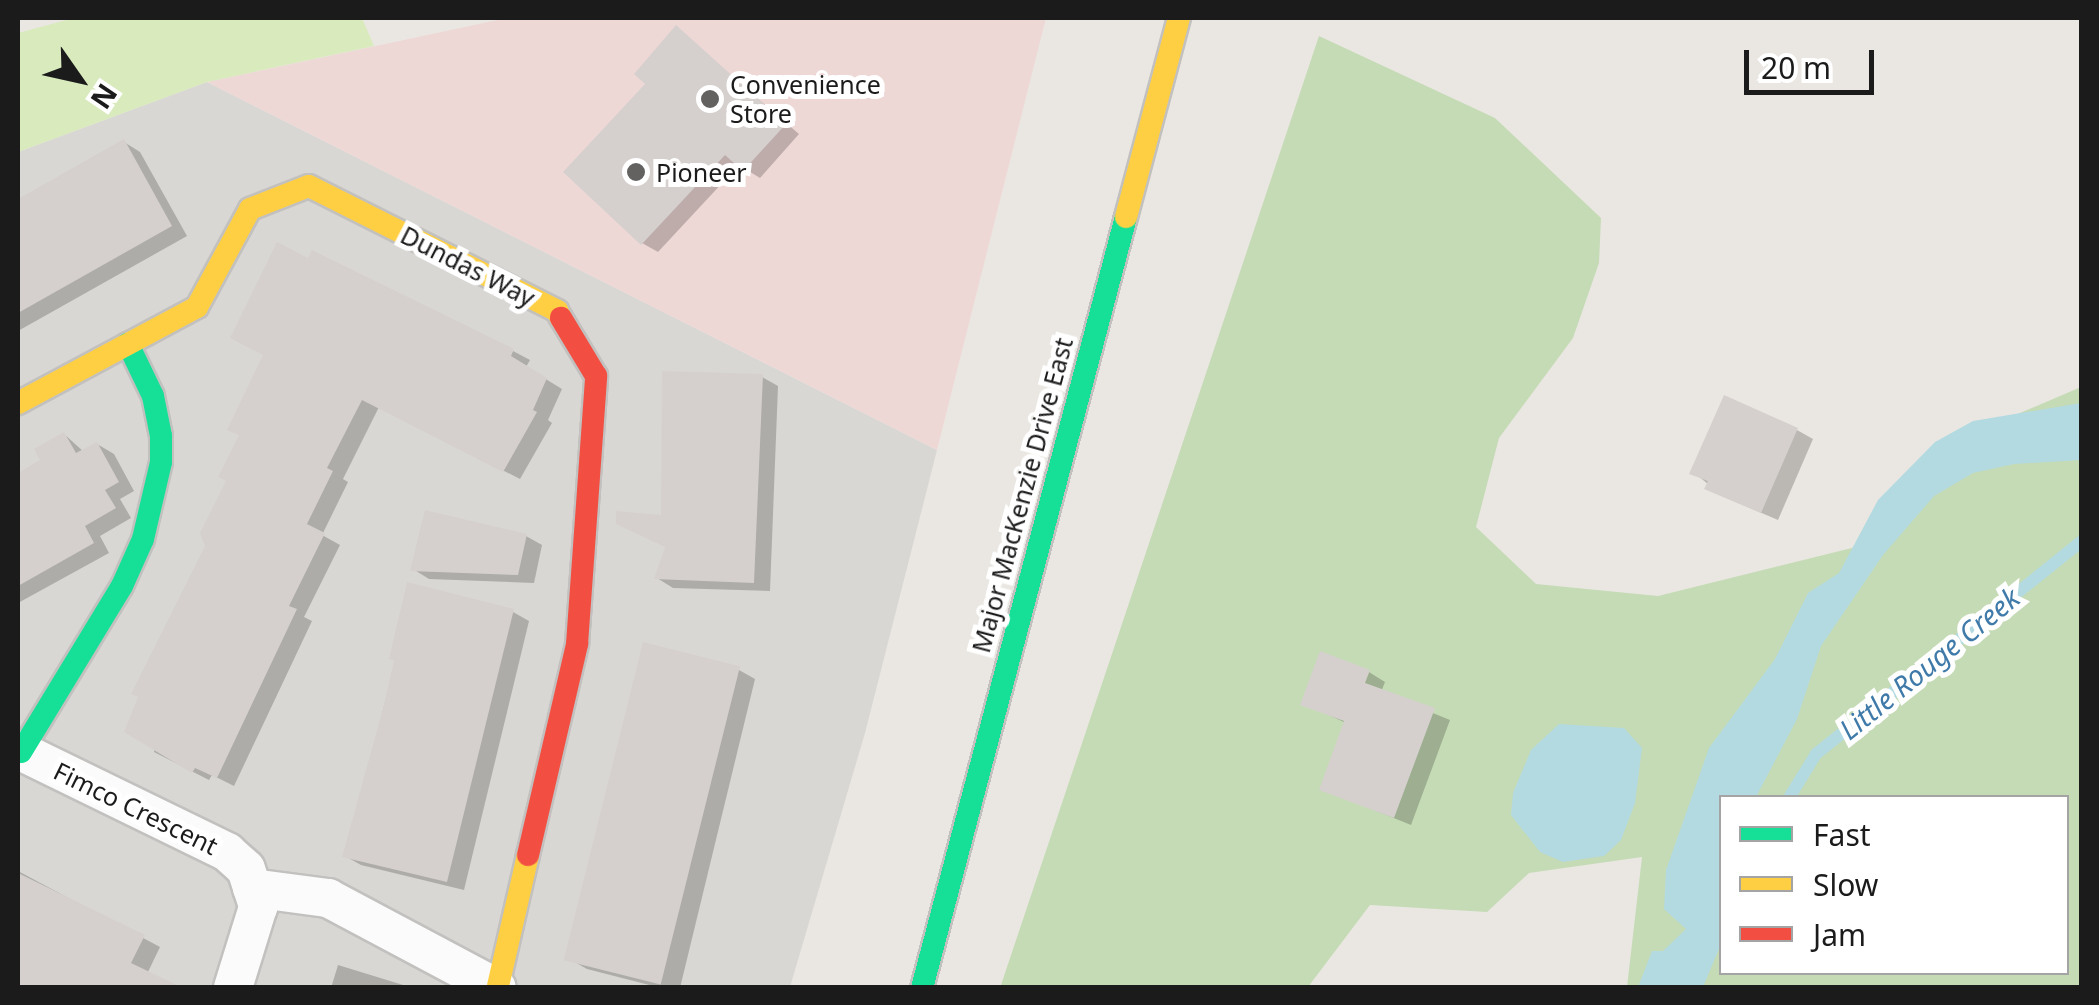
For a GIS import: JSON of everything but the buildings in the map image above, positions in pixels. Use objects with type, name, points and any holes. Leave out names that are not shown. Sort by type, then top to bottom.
[{"type":"street","name":"Major MacKenzie Drive East","points":[[922,988],[1179,18]]},
{"type":"street","name":"Dundas Way","points":[[18,403],[196,307],[250,209],[308,186],[558,311],[596,376],[577,644],[498,987],[328,898],[252,888]]},
{"type":"street","points":[[19,751],[122,586],[143,538],[161,462],[162,436],[152,396],[128,344]]},
{"type":"street","name":"Fimco Crescent","points":[[19,751],[227,852],[246,869],[252,888]]},
{"type":"street","points":[[233,988],[258,907],[252,888]]},
{"type":"shaded area","points":[[507,18],[1046,18],[937,450],[207,82]]},
{"type":"shaded area","points":[[207,82],[937,450],[865,733],[790,987],[18,988],[18,152]]},
{"type":"green space","points":[[74,18],[362,18],[374,46],[207,82],[18,152],[18,33]]},
{"type":"green space","points":[[1319,36],[1495,118],[1601,218],[1599,263],[1573,338],[1499,438],[1476,527],[1536,584],[1658,596],[1868,544],[1992,425],[2081,387],[2081,987],[1627,987],[1642,857],[1529,873],[1487,912],[1370,905],[1308,987],[1000,988]]},
{"type":"water","name":"Little Rouge Creek","points":[[2081,403],[2081,460],[2014,464],[1973,473],[1934,496],[1883,555],[1821,646],[1797,719],[1757,795],[1719,795],[1719,949],[1703,987],[1638,987],[1652,951],[1663,951],[1686,929],[1664,909],[1666,870],[1709,748],[1775,659],[1808,593],[1839,573],[1878,500],[1935,442],[1973,421]]},
{"type":"water","points":[[1559,724],[1624,728],[1642,748],[1635,803],[1621,840],[1604,856],[1563,862],[1540,852],[1511,815],[1513,793],[1531,750]]},
{"type":"waterway","name":"Little Rouge Creek","points":[[1791,795],[1816,754],[2082,541]]},
{"type":"traffic: fast","points":[[922,988],[1126,217]]},
{"type":"traffic: fast","points":[[21,752],[122,586],[143,539],[161,462],[161,436],[153,396],[128,344]]},
{"type":"traffic: slow","points":[[1126,217],[1179,18]]},
{"type":"traffic: slow","points":[[18,403],[197,307],[250,209],[309,186],[557,311],[561,318]]},
{"type":"traffic: slow","points":[[498,986],[528,855]]},
{"type":"traffic: jam","points":[[528,855],[577,644],[596,376],[561,318]]},
{"type":"place","name":"Convenience Store","points":[[710,99]]},
{"type":"place","name":"Pioneer","points":[[636,172]]}]
